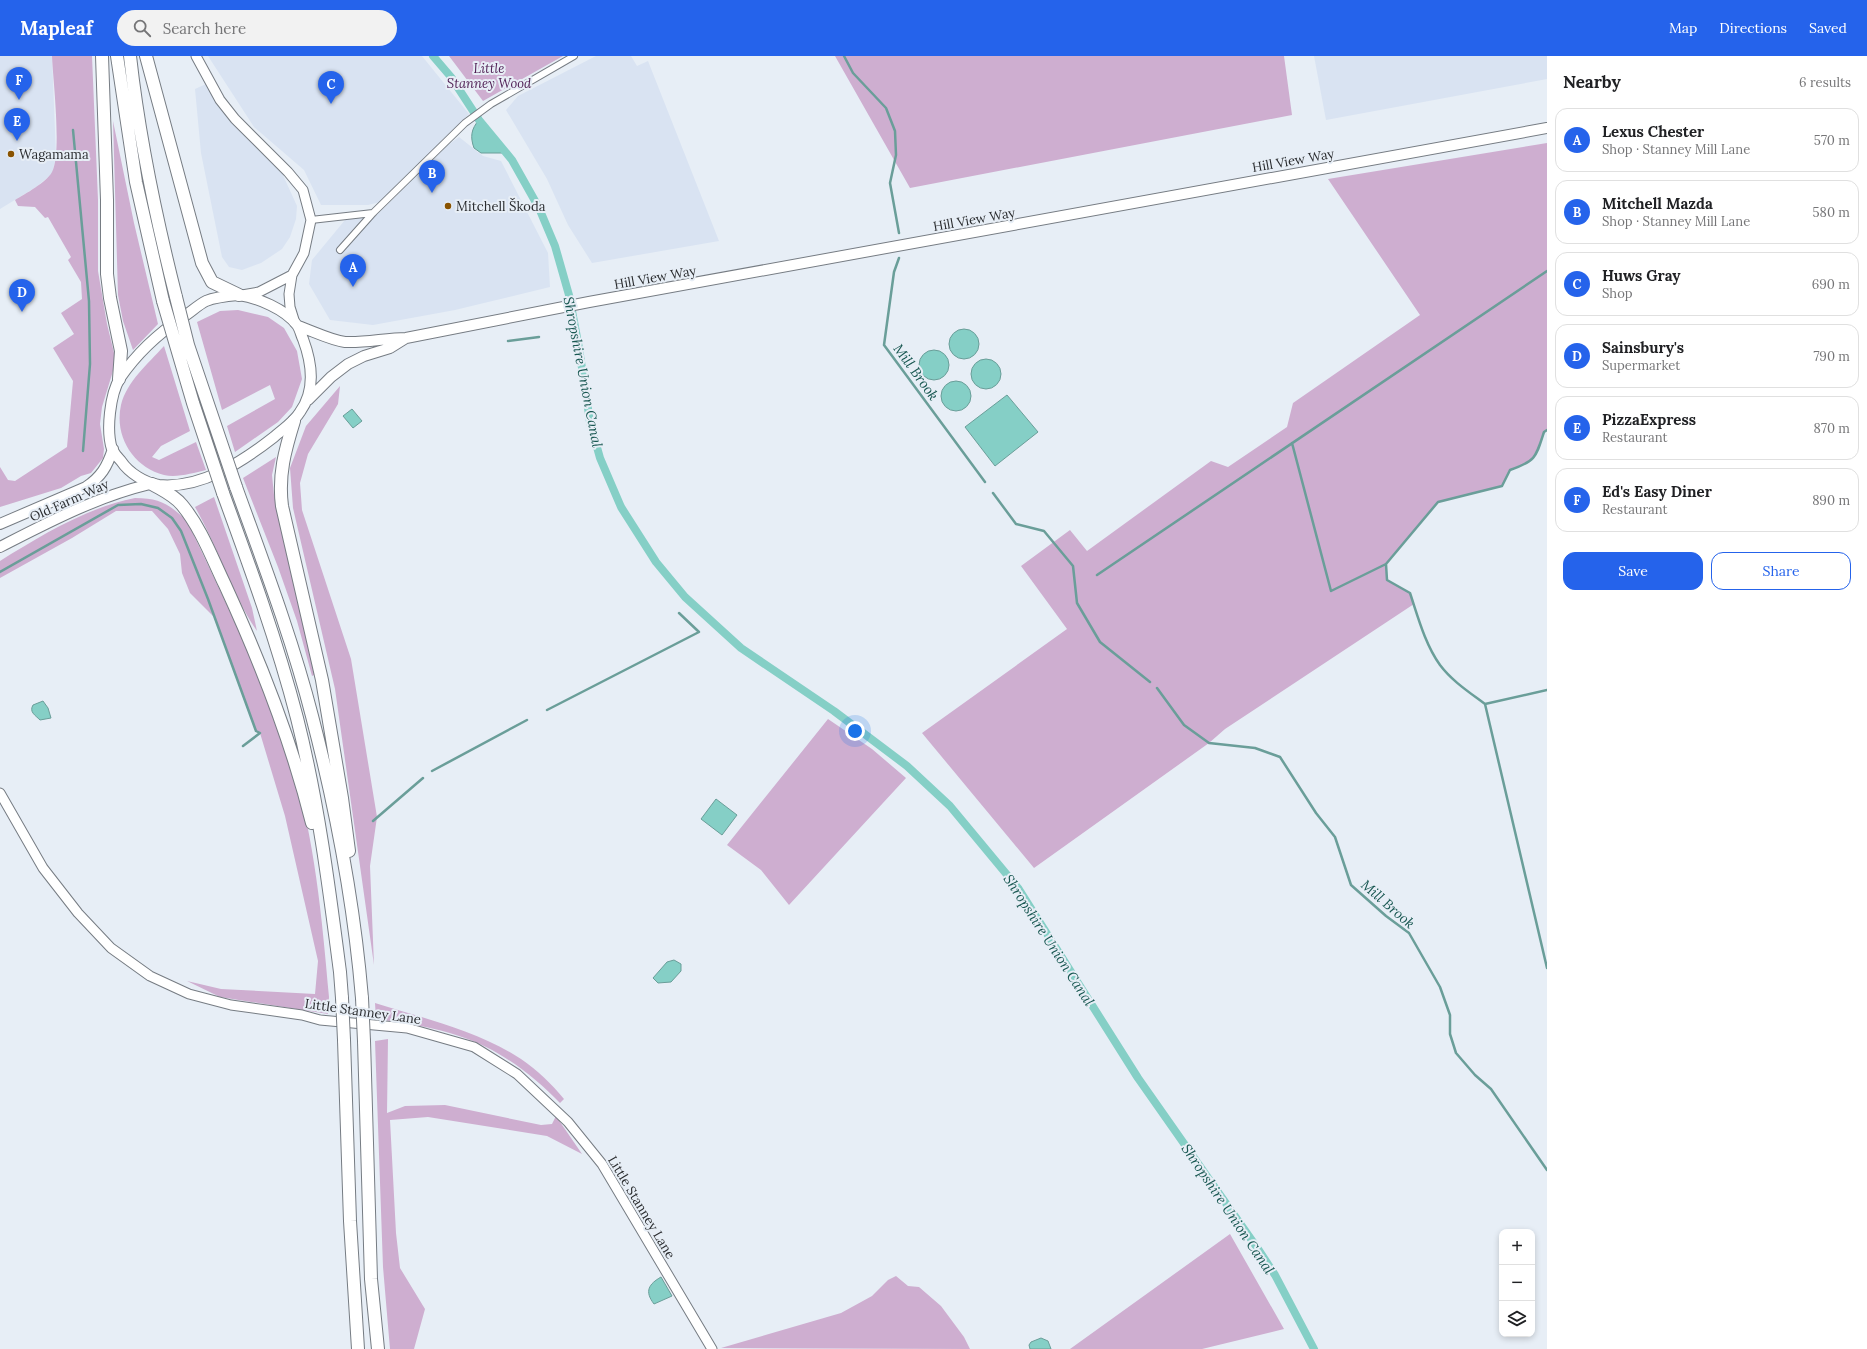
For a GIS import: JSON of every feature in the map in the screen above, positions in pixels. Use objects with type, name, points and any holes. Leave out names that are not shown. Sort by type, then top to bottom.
[{"type":"highway","points":[[102,56],[107,200],[107,274],[110,298],[121,351],[119,379]]},
{"type":"highway","points":[[117,56],[136,182],[163,301],[193,404],[264,607],[297,718],[318,812],[330,892],[342,998],[350,1221],[358,1349]]},
{"type":"highway","points":[[130,56],[150,181],[163,246],[176,297],[191,352],[236,487],[278,603],[312,715],[332,799],[353,916]]},
{"type":"highway","points":[[146,56],[202,263],[212,282],[240,295]]},
{"type":"highway","points":[[294,421],[280,472],[280,488],[282,506],[322,680],[349,855],[353,916],[362,998],[371,1279],[378,1349]]},
{"type":"highway","points":[[151,484],[173,496],[182,504],[198,528],[255,650],[284,725],[310,813],[330,892]]},
{"type":"main road","name":"Hill View Way","points":[[240,295],[267,304],[297,325],[343,342],[406,338],[589,302],[1547,128]]},
{"type":"main road","points":[[240,295],[223,296],[206,301],[158,335],[119,379],[112,403],[110,418],[112,450],[124,466],[151,484],[172,486],[194,482],[210,476],[238,462],[294,421],[306,402],[310,391],[312,372],[308,353],[297,325]]},
{"type":"main road","name":"Hill View Way","points":[[306,402],[331,377],[348,364],[364,356],[390,348],[406,338]]},
{"type":"main road","name":"Old Farm Way","points":[[0,523],[86,487],[98,479],[106,469],[112,450]]},
{"type":"main road","name":"Old Farm Way","points":[[0,547],[70,511],[115,493],[151,484]]},
{"type":"street","points":[[196,56],[220,100],[234,119],[288,172],[303,190],[311,220],[304,253],[292,275],[289,294],[290,307],[297,325]]},
{"type":"street","points":[[340,250],[373,213],[465,123],[491,104],[574,56]]},
{"type":"street","points":[[311,220],[373,213]]},
{"type":"street","points":[[240,295],[259,292],[292,275]]},
{"type":"street","name":"Little Stanney Lane","points":[[0,793],[42,868],[78,913],[111,948],[150,976],[189,994],[231,1005],[302,1015],[320,1020],[407,1028],[474,1047],[517,1074],[568,1122],[602,1164],[712,1349]]},
{"type":"shaded area","points":[[0,56],[52,56],[56,156],[52,174],[36,187],[0,209]]},
{"type":"shaded area","points":[[208,56],[422,56],[469,114],[380,202],[368,205],[321,205],[304,170],[254,127]]},
{"type":"shaded area","points":[[596,56],[631,56],[637,66],[648,61],[719,241],[592,263],[568,225],[547,179],[506,110],[518,96]]},
{"type":"shaded area","points":[[1314,56],[1547,56],[1547,79],[1326,120]]},
{"type":"shaded area","points":[[206,84],[222,109],[246,137],[282,173],[297,206],[296,219],[290,237],[282,249],[261,263],[242,270],[229,267],[222,257],[201,153],[195,89]]},
{"type":"shaded area","points":[[479,120],[506,153],[481,153],[474,148],[472,133]]},
{"type":"shaded area","points":[[459,137],[483,156],[501,161],[548,253],[550,287],[455,310],[373,325],[330,320],[309,284],[312,260],[345,220],[378,214],[448,145]]},
{"type":"shaded area","points":[[964,329],[975,333],[979,344],[975,355],[964,359],[953,355],[949,344],[953,333]]},
{"type":"shaded area","points":[[934,350],[945,354],[949,365],[945,376],[934,380],[923,376],[919,365],[923,354]]},
{"type":"shaded area","points":[[986,359],[997,363],[1001,374],[997,385],[986,389],[975,385],[971,374],[975,363]]},
{"type":"shaded area","points":[[956,381],[967,385],[971,396],[967,407],[956,411],[945,407],[941,396],[945,385]]},
{"type":"shaded area","points":[[1007,395],[1038,432],[995,466],[965,427]]},
{"type":"shaded area","points":[[352,409],[362,421],[353,428],[343,416]]},
{"type":"shaded area","points":[[43,701],[48,708],[51,718],[40,720],[33,713],[32,707],[33,705]]},
{"type":"shaded area","points":[[716,799],[737,815],[722,835],[701,819]]},
{"type":"shaded area","points":[[674,960],[681,964],[681,971],[671,982],[658,983],[653,978],[667,962]]},
{"type":"shaded area","points":[[661,1277],[672,1296],[654,1304],[649,1295],[649,1288],[653,1282]]},
{"type":"shaded area","points":[[1041,1338],[1048,1341],[1051,1349],[1030,1349],[1029,1345],[1031,1342]]},
{"type":"green space","points":[[52,56],[92,56],[98,200],[98,271],[107,324],[116,361],[102,407],[100,424],[104,449],[103,458],[91,473],[81,476],[61,488],[0,507],[0,467],[8,480],[15,481],[67,447],[73,381],[53,348],[74,334],[61,313],[82,299],[81,282],[68,260],[71,257],[48,217],[45,218],[35,207],[18,206],[15,200],[46,180],[52,172],[55,163],[57,134]]},
{"type":"green space","name":"Little Stanney Wood","points":[[449,56],[563,56],[483,101]]},
{"type":"green space","points":[[835,56],[1284,56],[1292,115],[910,188]]},
{"type":"green space","points":[[113,121],[134,223],[158,324],[133,350],[123,321],[118,295]]},
{"type":"green space","points":[[1547,143],[1547,430],[1544,432],[1537,453],[1530,461],[1510,470],[1502,486],[1438,502],[1386,564],[1387,580],[1410,593],[1414,604],[1225,729],[1209,743],[1034,868],[922,733],[1067,629],[1021,566],[1070,530],[1087,551],[1211,461],[1228,467],[1287,427],[1293,403],[1420,315],[1328,179]]},
{"type":"green space","points":[[238,310],[268,317],[284,328],[297,351],[302,379],[292,407],[278,422],[235,452],[227,426],[275,399],[270,385],[222,410],[197,322],[220,311]]},
{"type":"green space","points":[[164,346],[190,431],[161,446],[152,457],[159,460],[196,442],[206,470],[174,476],[164,475],[153,471],[135,458],[123,439],[120,428],[120,417],[121,405],[124,396],[139,373]]},
{"type":"green space","points":[[340,386],[338,404],[308,454],[300,483],[302,510],[351,659],[377,817],[370,866],[374,965],[335,689],[293,508],[290,468],[306,426]]},
{"type":"green space","points":[[276,457],[272,475],[274,495],[316,674],[312,676],[297,621],[278,567],[243,478]]},
{"type":"green space","points":[[214,497],[252,608],[257,631],[232,586],[211,538],[195,507]]},
{"type":"green space","points":[[135,498],[151,499],[164,503],[175,510],[187,521],[243,640],[280,731],[299,791],[312,849],[320,908],[329,997],[328,1014],[220,997],[187,981],[221,989],[315,994],[318,961],[285,816],[260,733],[256,731],[248,711],[214,617],[190,593],[182,573],[180,554],[168,529],[152,511],[116,511],[72,538],[0,578],[0,561],[31,542],[82,515],[117,502]]},
{"type":"green space","points":[[828,719],[872,749],[906,778],[789,905],[761,870],[727,845]]},
{"type":"green space","points":[[375,1003],[450,1026],[505,1049],[521,1059],[538,1073],[564,1099],[560,1103],[539,1083],[515,1064],[476,1042],[430,1028],[376,1019]]},
{"type":"green space","points":[[388,1039],[387,1113],[405,1106],[445,1105],[541,1125],[552,1124],[556,1116],[582,1154],[547,1136],[428,1117],[390,1120],[396,1233],[400,1268],[425,1309],[414,1349],[390,1349],[383,1267],[375,1041]]},
{"type":"green space","points":[[1230,1234],[1284,1329],[1202,1349],[1070,1349]]},
{"type":"green space","points":[[896,1276],[908,1286],[919,1287],[941,1306],[964,1337],[970,1349],[721,1348],[841,1313],[872,1296],[888,1280]]},
{"type":"waterway","name":"Shropshire Union Canal","points":[[433,56],[451,77],[479,120],[512,160],[539,208],[555,246],[569,295],[579,348],[590,422],[600,458],[621,507],[656,562],[685,597],[741,648],[834,711],[907,766],[950,806],[1018,888],[1138,1078],[1275,1275],[1314,1349]]},
{"type":"waterway","name":"Mill Brook","points":[[844,56],[853,73],[886,108],[895,131],[896,155],[890,183],[899,233]]},
{"type":"waterway","points":[[73,130],[89,301],[90,364],[83,451]]},
{"type":"waterway","name":"Mill Brook","points":[[899,258],[894,272],[884,345],[985,482]]},
{"type":"waterway","points":[[1097,575],[1547,271]]},
{"type":"waterway","points":[[508,341],[539,337]]},
{"type":"waterway","points":[[1292,443],[1331,591],[1386,564],[1438,502],[1502,486],[1510,470],[1525,464],[1534,457],[1537,453],[1544,432],[1547,430]]},
{"type":"waterway","name":"Mill Brook","points":[[993,493],[1016,524],[1044,531],[1073,566],[1077,603],[1100,642],[1150,682]]},
{"type":"waterway","points":[[0,572],[118,505],[141,504],[158,508],[172,518],[181,531],[208,599],[256,731],[260,733],[243,746]]},
{"type":"waterway","points":[[1386,564],[1387,580],[1410,593],[1422,630],[1430,648],[1440,665],[1461,686],[1485,704],[1547,690]]},
{"type":"waterway","points":[[547,710],[699,632],[679,613]]},
{"type":"waterway","name":"Mill Brook","points":[[1157,688],[1184,725],[1209,743],[1255,748],[1280,757],[1316,813],[1335,837],[1351,885],[1386,916],[1409,933],[1440,987],[1450,1015],[1450,1034],[1456,1053],[1475,1075],[1491,1089],[1547,1170]]},
{"type":"waterway","points":[[1485,704],[1547,968]]},
{"type":"waterway","points":[[432,771],[527,720]]},
{"type":"waterway","points":[[373,821],[423,778]]},
{"type":"place","name":"Ed's Easy Diner","points":[[19,100]]},
{"type":"place","name":"Huws Gray","points":[[331,104]]},
{"type":"place","name":"PizzaExpress","points":[[17,141]]},
{"type":"place","name":"Wagamama","points":[[11,154]]},
{"type":"place","name":"Mitchell Mazda","points":[[432,193]]},
{"type":"place","name":"Mitchell Škoda","points":[[448,206]]},
{"type":"place","name":"Lexus Chester","points":[[353,287]]},
{"type":"place","name":"Sainsbury's","points":[[22,312]]}]
